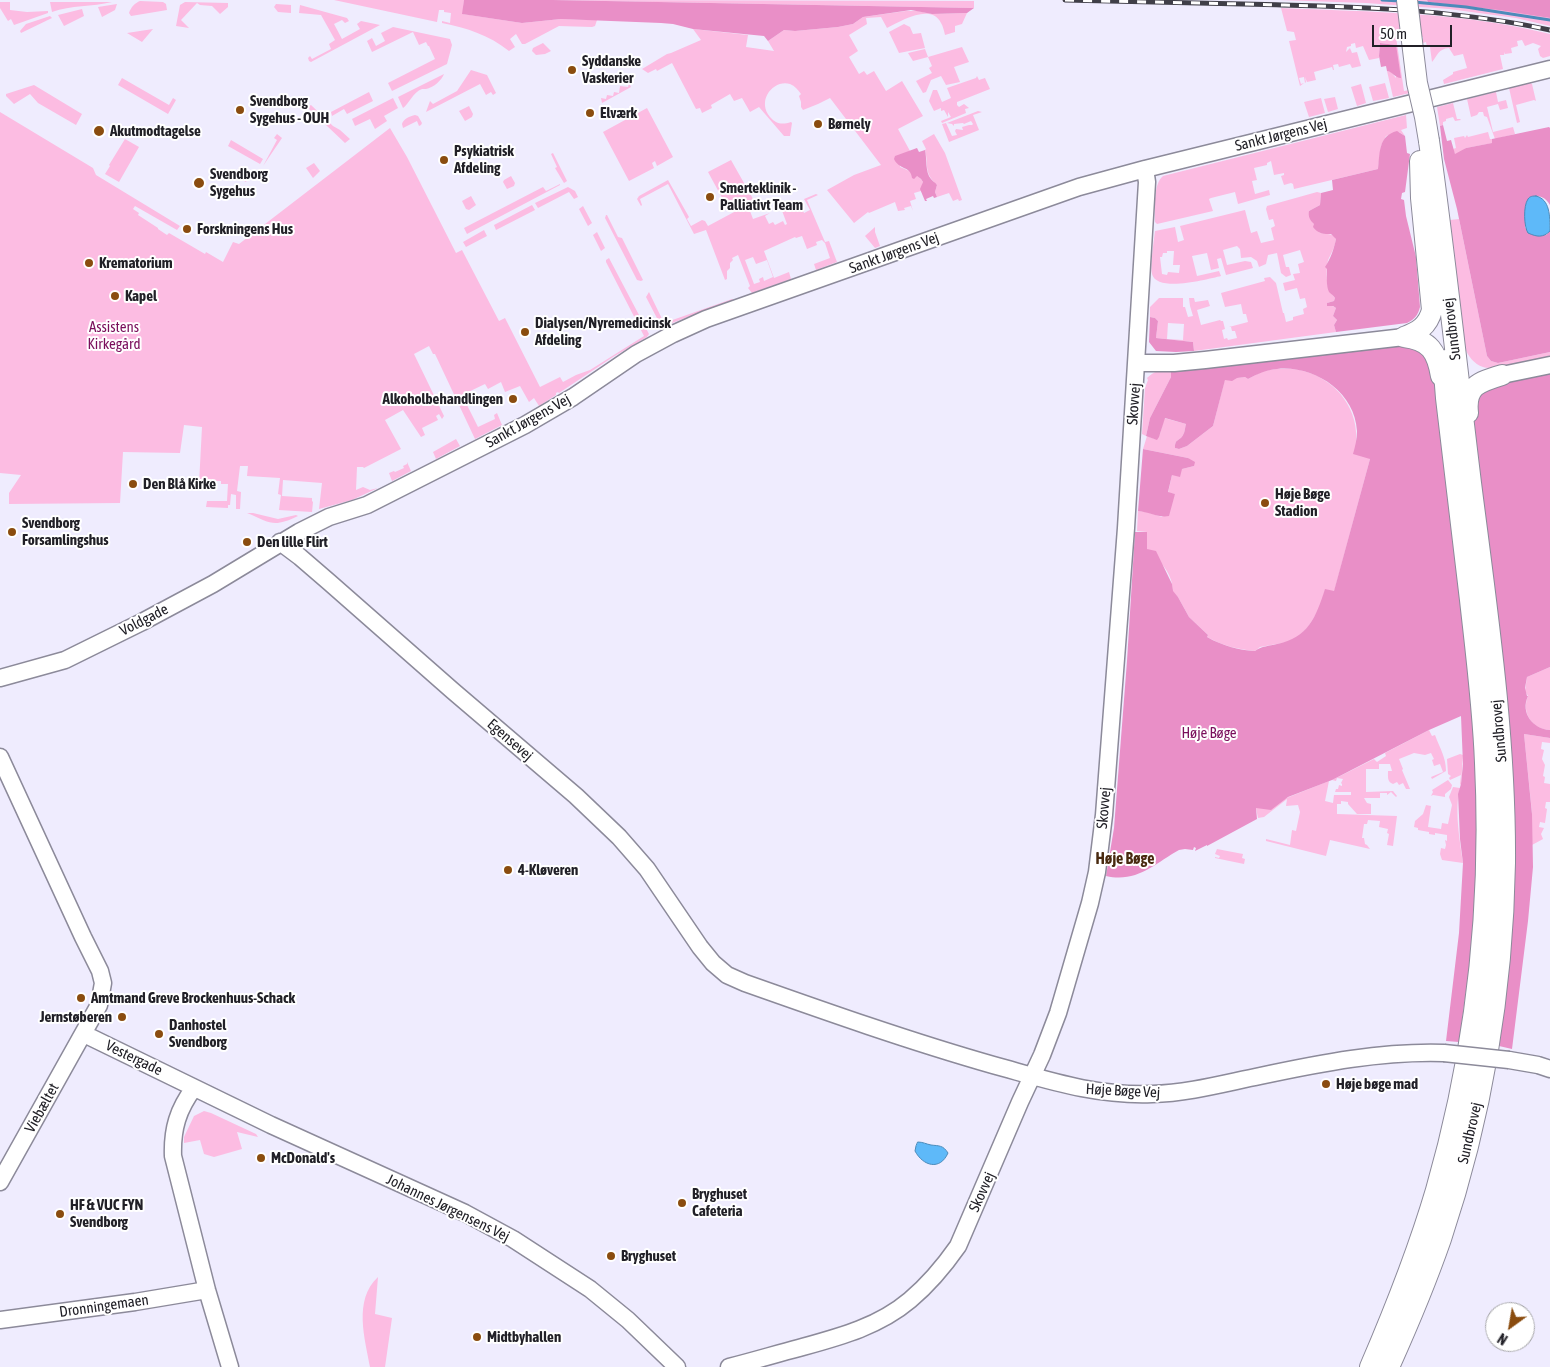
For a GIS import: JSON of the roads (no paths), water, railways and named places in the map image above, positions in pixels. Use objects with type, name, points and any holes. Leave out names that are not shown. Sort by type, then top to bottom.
[{"type":"main road","name":"Sundbrovej","points":[[1390,1367],[1446,1222],[1471,1132],[1488,1045],[1499,957],[1504,881],[1504,806],[1498,716],[1475,509],[1456,363],[1417,121],[1418,92],[1407,0]]},
{"type":"main road","points":[[1414,56],[1418,92]]},
{"type":"main road","name":"Sundbrovej","points":[[1370,1367],[1393,1313],[1427,1219],[1443,1164],[1463,1079],[1474,1019],[1487,866],[1487,799],[1482,707],[1446,398],[1422,144]]},
{"type":"main road","points":[[1404,337],[1423,327],[1432,310],[1421,198],[1422,144]]},
{"type":"main road","points":[[1404,337],[1421,341],[1433,350],[1439,363],[1446,398]]},
{"type":"main road","points":[[1456,363],[1478,374],[1502,375]]},
{"type":"main road","points":[[1475,509],[1476,486],[1467,404],[1468,398],[1470,392],[1479,383],[1502,375]]},
{"type":"main road","points":[[1357,1367],[1381,1317],[1406,1253],[1463,1079]]},
{"type":"main road","points":[[1399,1367],[1426,1298],[1446,1222]]},
{"type":"street","name":"Sankt Jørgens Vej","points":[[280,542],[329,517],[373,502],[524,426],[587,388],[636,354],[693,324],[735,308],[792,290],[1071,190],[1418,92],[1550,69]]},
{"type":"street","name":"Skovvej","points":[[729,1367],[856,1332],[884,1318],[909,1301],[927,1285],[958,1246],[1058,1013],[1090,903],[1100,853],[1104,815],[1145,229],[1147,182],[1145,169]]},
{"type":"street","points":[[1136,362],[1174,363],[1404,337]]},
{"type":"street","points":[[1502,375],[1550,365]]},
{"type":"street","name":"Voldgade","points":[[0,678],[43,667],[80,653],[213,584],[280,542]]},
{"type":"street","name":"Egensevej","points":[[280,542],[300,557],[576,796],[619,837],[648,869],[700,947],[713,963]]},
{"type":"street","points":[[0,757],[100,972],[103,983],[102,995],[84,1034]]},
{"type":"street","name":"Høje Bøge Vej","points":[[713,963],[727,975],[745,983],[930,1047],[1032,1077],[1096,1091],[1161,1094],[1210,1087],[1316,1064],[1405,1053],[1444,1053],[1509,1060],[1550,1069]]},
{"type":"street","name":"Vestergade","points":[[84,1034],[194,1088]]},
{"type":"street","name":"Viebæltet","points":[[0,1182],[84,1034]]},
{"type":"street","points":[[194,1088],[178,1112],[172,1141],[173,1156],[207,1290],[230,1367]]},
{"type":"street","name":"Johannes Jørgensens Vej","points":[[194,1088],[465,1214],[513,1239],[590,1290],[628,1320],[677,1367]]},
{"type":"street","name":"Dronningemaen","points":[[0,1320],[135,1302],[207,1290]]},
{"type":"water","points":[[1536,196],[1547,204],[1550,220],[1550,231],[1540,236],[1528,233],[1525,221],[1526,202],[1530,197]]},
{"type":"water","points":[[918,1142],[941,1146],[948,1153],[941,1162],[936,1164],[927,1163],[915,1151]]},
{"type":"waterway","points":[[1382,0],[1401,1]]},
{"type":"waterway","points":[[1414,2],[1466,7],[1550,20]]},
{"type":"railway","points":[[1065,0],[1316,6],[1417,11],[1484,18],[1550,30]]},
{"type":"place","name":"Syddanske Vaskerier","points":[[572,70]]},
{"type":"place","name":"Svendborg Sygehus - OUH","points":[[240,110]]},
{"type":"place","name":"Elværk","points":[[590,113]]},
{"type":"place","name":"Børnely","points":[[818,124]]},
{"type":"place","name":"Akutmodtagelse","points":[[99,131]]},
{"type":"place","name":"Psykiatrisk Afdeling","points":[[444,160]]},
{"type":"place","name":"Svendborg Sygehus","points":[[199,183]]},
{"type":"place","name":"Smerteklinik - Palliativt Team","points":[[710,197]]},
{"type":"place","name":"Forskningens Hus","points":[[187,229]]},
{"type":"place","name":"Krematorium","points":[[89,263]]},
{"type":"place","name":"Kapel","points":[[115,296]]},
{"type":"place","name":"Dialysen/Nyremedicinsk Afdeling","points":[[525,332]]},
{"type":"place","name":"Alkoholbehandlingen","points":[[513,399]]},
{"type":"place","name":"Den Blå Kirke","points":[[133,484]]},
{"type":"place","name":"Høje Bøge Stadion","points":[[1265,503]]},
{"type":"place","name":"Svendborg Forsamlingshus","points":[[12,532]]},
{"type":"place","name":"Den lille Flirt","points":[[247,542]]},
{"type":"place","name":"4-Kløveren","points":[[508,870]]},
{"type":"place","name":"Amtmand Greve Brockenhuus-Schack","points":[[81,998]]},
{"type":"place","name":"Jernstøberen","points":[[122,1017]]},
{"type":"place","name":"Danhostel Svendborg","points":[[159,1034]]},
{"type":"place","name":"Høje bøge mad","points":[[1326,1084]]},
{"type":"place","name":"McDonald's","points":[[261,1158]]},
{"type":"place","name":"Bryghuset Cafeteria","points":[[682,1203]]},
{"type":"place","name":"HF & VUC FYN Svendborg","points":[[60,1214]]},
{"type":"place","name":"Bryghuset","points":[[611,1256]]},
{"type":"place","name":"Midtbyhallen","points":[[477,1337]]},
{"type":"district","name":"Høje Bøge","points":[[1125,859]]},
{"type":"park label","name":"Assistens Kirkegård","points":[[114,336]]}]
